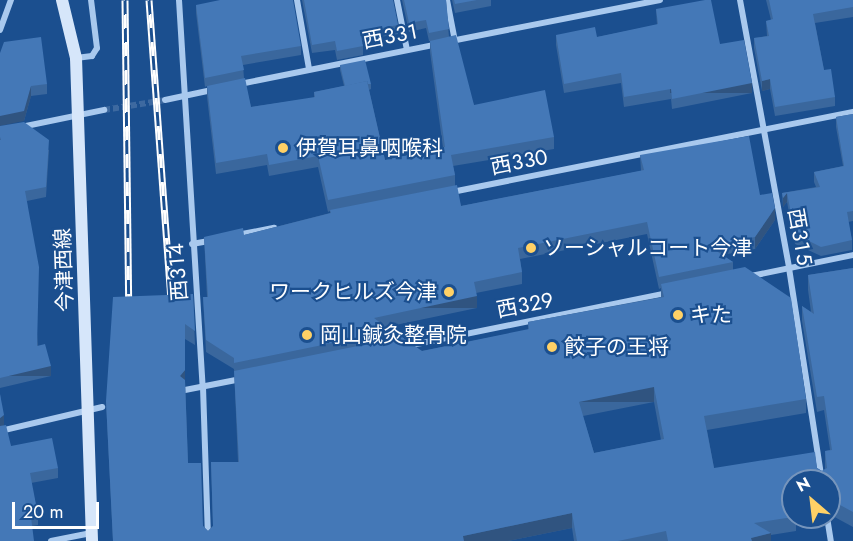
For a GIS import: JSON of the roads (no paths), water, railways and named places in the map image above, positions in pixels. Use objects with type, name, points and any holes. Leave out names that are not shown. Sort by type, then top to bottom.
[{"type":"street","points":[[0,30],[11,0]]},
{"type":"street","name":"今津西線","points":[[62,0],[76,58],[92,537]]},
{"type":"street","points":[[76,58],[92,56],[96,48],[91,0]]},
{"type":"street","name":"西３１４","points":[[179,0],[186,95],[192,244],[203,387],[208,541]]},
{"type":"street","points":[[297,0],[309,69]]},
{"type":"street","points":[[397,0],[407,50]]},
{"type":"street","points":[[447,0],[455,41]]},
{"type":"street","name":"西３３１","points":[[231,86],[660,0]]},
{"type":"street","name":"西３１５","points":[[740,0],[789,268],[820,469]]},
{"type":"street","points":[[165,100],[220,88]]},
{"type":"street","points":[[11,129],[104,110]]},
{"type":"street","name":"西３３０","points":[[437,195],[853,112]]},
{"type":"street","points":[[227,237],[286,225]]},
{"type":"street","points":[[192,244],[216,240]]},
{"type":"street","points":[[742,278],[853,255]]},
{"type":"street","name":"西３２９","points":[[402,346],[672,292]]},
{"type":"street","points":[[186,390],[250,377]]},
{"type":"street","points":[[0,431],[102,407]]},
{"type":"street","points":[[51,541],[92,537]]},
{"type":"tunnel","points":[[104,110],[165,100]]},
{"type":"railway","points":[[125,0],[129,313]]},
{"type":"railway","points":[[149,0],[172,311]]},
{"type":"place","name":"伊賀耳鼻咽喉科","points":[[283,148]]},
{"type":"place","name":"ソーシャルコート今津","points":[[531,248]]},
{"type":"place","name":"ワークヒルズ今津","points":[[449,292]]},
{"type":"place","name":"キた","points":[[678,315]]},
{"type":"place","name":"岡山鍼灸整骨院","points":[[307,335]]},
{"type":"place","name":"餃子の王将","points":[[552,347]]}]
